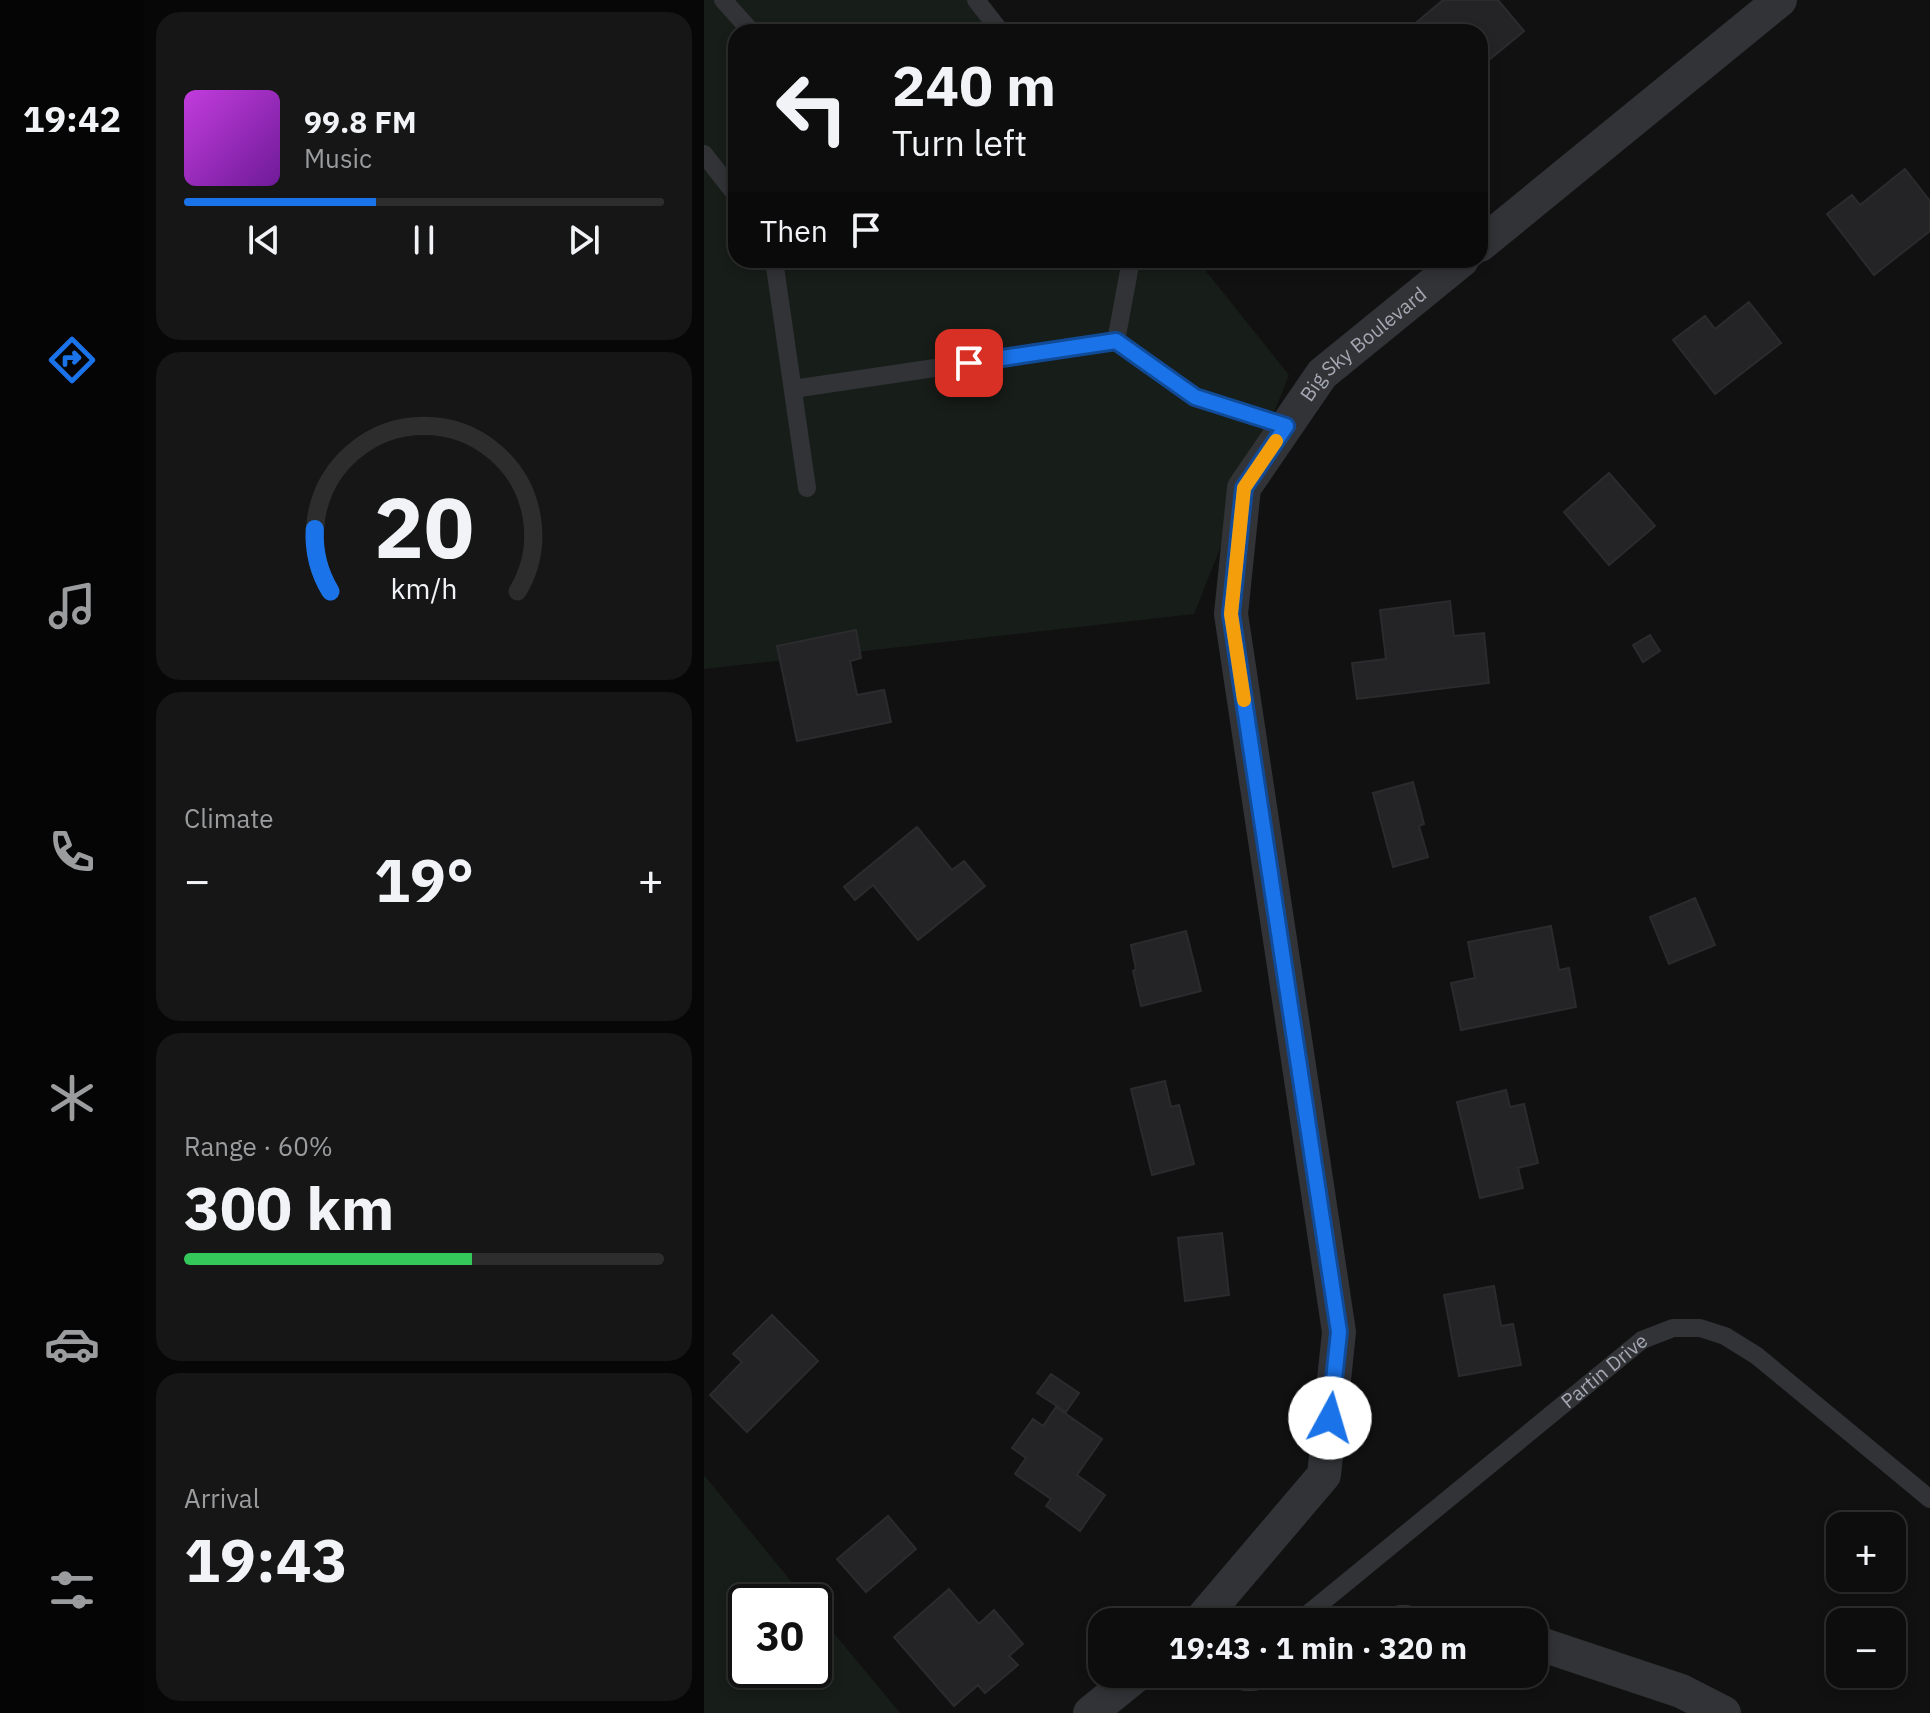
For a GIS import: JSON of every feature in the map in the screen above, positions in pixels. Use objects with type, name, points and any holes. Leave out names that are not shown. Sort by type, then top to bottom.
[{"type":"street","points":[[1488,238],[1780,0]]},
{"type":"street","name":"Big Sky Boulevard","points":[[1211,1608],[1324,1475],[1339,1332],[1231,614],[1244,488],[1322,374],[1452,268]]},
{"type":"street","points":[[1548,1647],[1681,1691],[1724,1713]]},
{"type":"street","points":[[1090,1713],[1121,1688]]},
{"type":"lane","points":[[723,0],[745,24]]},
{"type":"lane","points":[[976,0],[995,24]]},
{"type":"lane","points":[[704,154],[728,185]]},
{"type":"lane","points":[[775,268],[807,488]]},
{"type":"lane","points":[[1116,341],[1130,268]]},
{"type":"lane","points":[[793,389],[1116,341],[1195,397],[1286,426]]},
{"type":"lane","name":"Partin Drive","points":[[1315,1608],[1642,1340],[1673,1328],[1700,1328],[1725,1336],[1757,1356],[1930,1499]]},
{"type":"shaded area","points":[[704,0],[987,0],[1006,24],[728,24],[728,268],[1203,268],[1289,375],[1194,614],[704,669]]},
{"type":"shaded area","points":[[704,1475],[793,1584],[728,1584],[728,1688],[832,1688],[832,1631],[900,1713],[704,1713]]},
{"type":"building","points":[[1443,0],[1498,0],[1524,31],[1488,61],[1488,24],[1415,24]]},
{"type":"building","points":[[1905,169],[1930,201],[1930,231],[1874,275],[1827,214],[1852,195],[1860,205]]},
{"type":"building","points":[[1749,302],[1781,343],[1715,394],[1673,340],[1705,316],[1715,329]]},
{"type":"building","points":[[1609,473],[1655,526],[1609,565],[1564,512]]},
{"type":"building","points":[[1450,601],[1454,636],[1484,633],[1489,683],[1357,699],[1352,663],[1386,659],[1380,610]]},
{"type":"building","points":[[856,630],[861,658],[850,661],[857,695],[884,690],[891,722],[797,741],[777,646]]},
{"type":"building","points":[[1650,635],[1660,651],[1643,662],[1633,645]]},
{"type":"building","points":[[1413,782],[1424,824],[1419,826],[1428,857],[1393,867],[1373,793]]},
{"type":"building","points":[[917,827],[952,870],[964,861],[985,886],[918,940],[873,885],[855,900],[844,887]]},
{"type":"building","points":[[1695,898],[1715,945],[1669,964],[1650,917]]},
{"type":"building","points":[[1551,926],[1559,970],[1569,968],[1576,1007],[1461,1030],[1451,983],[1475,978],[1468,942]]},
{"type":"building","points":[[1186,931],[1201,991],[1141,1006],[1131,945]]},
{"type":"building","points":[[1165,1081],[1171,1107],[1179,1105],[1194,1164],[1152,1175],[1131,1089]]},
{"type":"building","points":[[1506,1090],[1510,1107],[1524,1104],[1538,1163],[1518,1168],[1523,1188],[1480,1198],[1457,1102]]},
{"type":"building","points":[[1222,1233],[1229,1295],[1185,1301],[1178,1238]]},
{"type":"building","points":[[1494,1286],[1501,1326],[1513,1324],[1521,1365],[1459,1376],[1444,1295]]},
{"type":"building","points":[[772,1315],[818,1361],[747,1432],[710,1395],[742,1362],[733,1354]]},
{"type":"building","points":[[1051,1374],[1079,1393],[1066,1412],[1037,1393]]},
{"type":"building","points":[[1056,1407],[1102,1439],[1077,1475],[1105,1495],[1080,1531],[1046,1506],[1051,1499],[1015,1474],[1026,1458],[1012,1448],[1033,1419],[1043,1426]]},
{"type":"building","points":[[888,1516],[916,1549],[866,1592],[837,1559]]},
{"type":"building","points":[[949,1589],[979,1624],[994,1610],[1023,1644],[1009,1656],[1018,1665],[985,1693],[978,1685],[954,1706],[894,1637]]},
{"type":"slow traffic","points":[[1244,700],[1231,614],[1244,488],[1276,441]]},
{"type":"route","points":[[969,363],[1116,341],[1195,397],[1286,426],[1244,488],[1231,614],[1339,1332],[1330,1418]]}]
